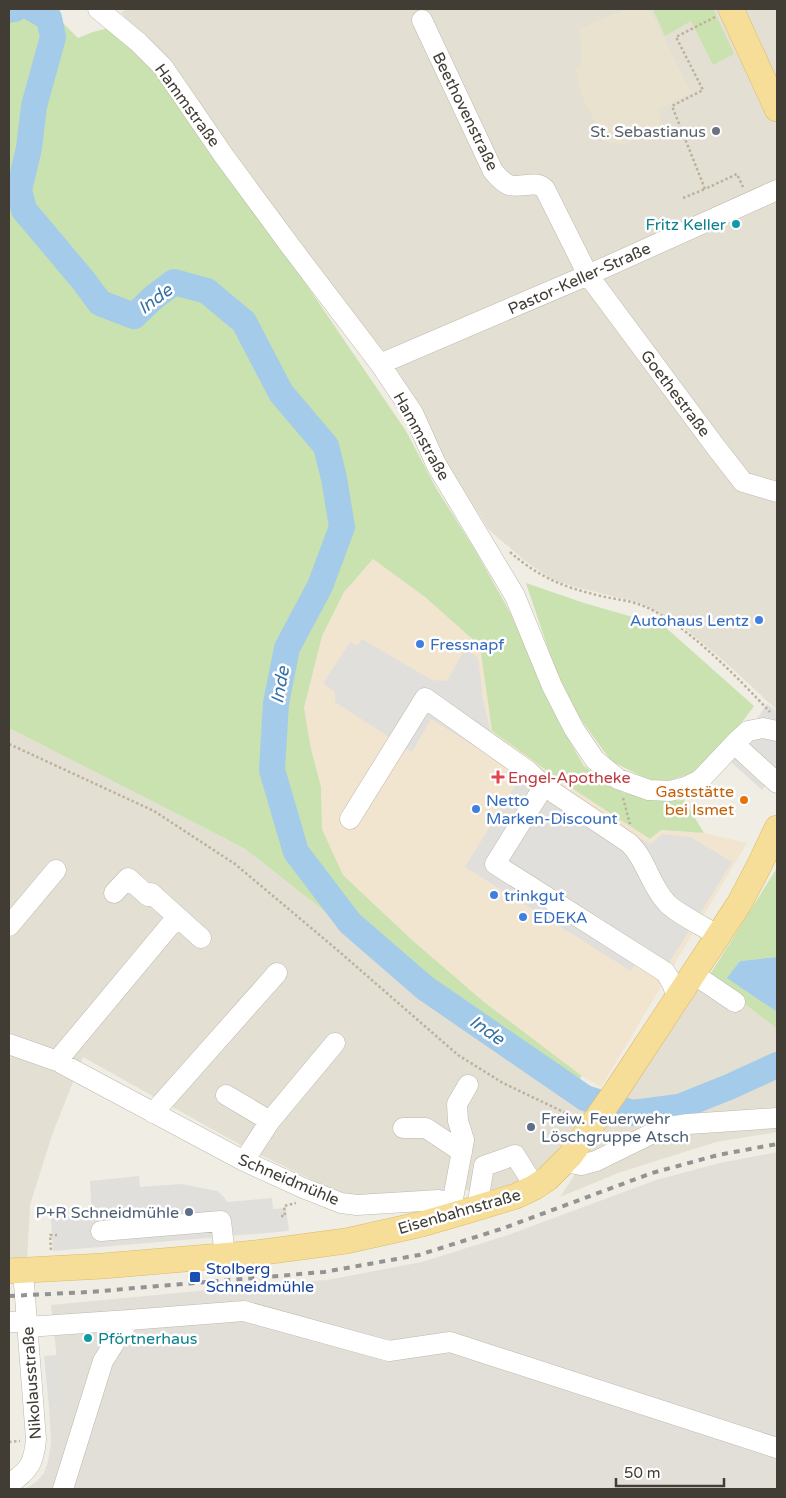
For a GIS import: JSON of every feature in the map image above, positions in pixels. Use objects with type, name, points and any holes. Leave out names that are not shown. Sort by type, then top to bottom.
[{"type":"main road","points":[[731,9],[777,110]]},
{"type":"main road","name":"Eisenbahnstraße","points":[[16,1271],[274,1252],[346,1241],[422,1224],[463,1208],[516,1196],[535,1187],[547,1179],[565,1162],[616,1091],[739,904],[777,828]]},
{"type":"street","name":"Hammstraße","points":[[98,9],[138,42],[163,67],[290,247],[380,364],[413,413],[436,464],[515,596],[565,712],[594,760],[618,779],[649,790],[670,791],[700,780],[748,731],[763,728],[777,731]]},
{"type":"street","name":"Beethovenstraße","points":[[422,20],[493,171],[508,184],[538,184],[542,186],[588,275]]},
{"type":"street","name":"Pastor-Keller-Straße","points":[[380,364],[588,275],[777,190]]},
{"type":"street","name":"Goethestraße","points":[[588,275],[743,482],[777,492]]},
{"type":"street","points":[[350,818],[425,698],[528,771],[544,786],[629,843],[634,848],[666,903],[718,936]]},
{"type":"street","points":[[737,741],[741,750],[777,783]]},
{"type":"street","points":[[544,786],[495,864],[664,972],[675,988],[676,998]]},
{"type":"street","points":[[9,926],[56,870]]},
{"type":"street","points":[[114,893],[128,878],[148,896],[152,894],[201,938]]},
{"type":"street","points":[[57,1061],[177,917]]},
{"type":"street","points":[[153,1113],[277,973]]},
{"type":"street","points":[[692,973],[735,1002]]},
{"type":"street","points":[[244,1161],[270,1121],[335,1043]]},
{"type":"street","name":"Schneidmühle","points":[[9,1044],[57,1061],[244,1161],[302,1188],[341,1203],[370,1205],[439,1200],[463,1208]]},
{"type":"street","points":[[463,1208],[462,1152],[464,1140],[458,1122],[457,1104],[468,1085]]},
{"type":"street","points":[[226,1095],[270,1121]]},
{"type":"street","points":[[565,1162],[581,1165],[670,1127],[777,1118]]},
{"type":"street","points":[[403,1128],[426,1128],[462,1152]]},
{"type":"street","points":[[463,1208],[484,1166],[515,1155],[535,1187]]},
{"type":"street","points":[[101,1232],[221,1221],[225,1256]]},
{"type":"street","name":"Nikolausstraße","points":[[9,1484],[30,1467],[34,1454],[36,1432],[16,1271]]},
{"type":"street","points":[[21,1323],[129,1320],[244,1311],[389,1351],[450,1342],[777,1448]]},
{"type":"street","points":[[63,1489],[103,1361],[129,1320]]},
{"type":"path","points":[[705,189],[672,106],[703,90],[676,37],[731,9]]},
{"type":"path","points":[[683,198],[737,174],[743,186]]},
{"type":"path","points":[[508,551],[550,581],[574,590],[639,604],[660,615],[682,629],[744,684],[771,712]]},
{"type":"path","points":[[9,744],[154,812],[235,864],[458,1055],[503,1083],[595,1121]]},
{"type":"path","points":[[622,793],[628,816]]},
{"type":"path","points":[[281,1216],[285,1216],[284,1206],[286,1206]]},
{"type":"shaded area","points":[[126,9],[777,9],[777,710],[724,661],[683,627],[640,603],[551,579],[524,560],[489,530],[446,462],[296,243],[168,61],[121,13]]},
{"type":"shaded area","points":[[626,9],[650,9],[691,93],[657,110],[664,128],[627,143],[619,144],[606,142],[580,90],[576,70],[581,63],[582,54],[579,29]]},
{"type":"shaded area","points":[[373,559],[425,597],[480,646],[492,731],[567,785],[650,839],[661,830],[704,833],[747,843],[601,1087],[582,1076],[484,1002],[412,940],[343,875],[322,829],[321,787],[311,749],[304,708],[322,636],[344,592]]},
{"type":"shaded area","points":[[362,639],[432,680],[447,681],[465,648],[478,658],[483,700],[491,733],[584,804],[650,844],[662,834],[691,837],[732,862],[661,976],[637,962],[631,971],[465,867],[521,776],[431,719],[412,752],[335,702],[335,692],[323,683],[350,642],[357,646]]},
{"type":"shaded area","points":[[767,704],[777,711],[777,771],[762,790],[721,753],[754,723]]},
{"type":"shaded area","points":[[9,728],[244,848],[422,988],[590,1110],[548,1170],[488,1193],[462,1189],[360,1197],[337,1192],[244,1147],[83,1057],[52,1135],[30,1205],[27,1261],[9,1262]]},
{"type":"shaded area","points":[[709,976],[777,1029],[777,1132],[716,1142],[618,1173],[560,1197],[701,981]]},
{"type":"shaded area","points":[[777,1152],[777,1489],[25,1489],[36,1482],[44,1473],[48,1462],[51,1443],[49,1407],[62,1406],[51,1305],[327,1280],[422,1262],[508,1235],[656,1180],[720,1163]]},
{"type":"shaded area","name":"P+R Schneidmühle","points":[[139,1176],[140,1187],[181,1184],[217,1191],[227,1202],[272,1198],[273,1209],[286,1208],[289,1231],[53,1251],[51,1219],[92,1215],[90,1181]]},
{"type":"shaded area","points":[[57,1355],[62,1406],[49,1407],[44,1356]]},
{"type":"green space","points":[[9,9],[49,9],[78,38],[109,28],[157,70],[195,121],[406,431],[436,488],[475,550],[511,614],[559,723],[584,766],[624,793],[666,801],[684,800],[704,833],[661,830],[650,839],[567,785],[492,731],[480,646],[425,597],[373,559],[344,592],[322,636],[304,708],[311,749],[321,787],[322,829],[343,875],[412,940],[484,1002],[582,1076],[567,1094],[422,988],[244,848],[9,728]]},
{"type":"green space","points":[[653,9],[713,9],[734,54],[713,65],[691,21],[665,36]]},
{"type":"green space","points":[[526,583],[584,603],[664,626],[754,706],[707,769],[657,784],[611,761],[564,696]]},
{"type":"green space","points":[[777,868],[777,957],[740,961],[728,978],[777,1012],[777,1029],[709,976]]},
{"type":"water","points":[[777,957],[777,1012],[727,978],[740,961]]},
{"type":"waterway","name":"Inde","points":[[9,10],[15,9]]},
{"type":"waterway","name":"Inde","points":[[33,9],[49,18],[53,37],[34,106],[29,148],[19,190],[24,210],[100,303],[134,316],[154,297],[174,282],[207,291],[244,322],[281,393],[326,446],[334,478],[342,527],[320,586],[287,648],[276,703],[272,770],[296,852],[350,923],[425,988],[585,1098],[632,1113],[679,1107],[777,1065]]},
{"type":"railway","points":[[9,1296],[89,1292],[324,1272],[419,1255],[504,1228],[652,1173],[718,1155],[777,1144]]},
{"type":"place","name":"St. Sebastianus","points":[[716,131]]},
{"type":"place","name":"Fritz Keller","points":[[736,224]]},
{"type":"place","name":"Autohaus Lentz","points":[[759,620]]},
{"type":"place","name":"Fressnapf","points":[[420,644]]},
{"type":"place","name":"Engel-Apotheke","points":[[498,777]]},
{"type":"place","name":"Gaststätte bei Ismet","points":[[744,800]]},
{"type":"place","name":"Netto Marken-Discount","points":[[476,809]]},
{"type":"place","name":"trinkgut","points":[[494,895]]},
{"type":"place","name":"EDEKA","points":[[523,917]]},
{"type":"place","name":"Freiw. Feuerwehr Löschgruppe Atsch","points":[[531,1127]]},
{"type":"place","name":"P+R Schneidmühle","points":[[189,1212]]},
{"type":"place","name":"Stolberg Schneidmühle","points":[[195,1277]]},
{"type":"place","name":"Pförtnerhaus","points":[[88,1338]]}]
